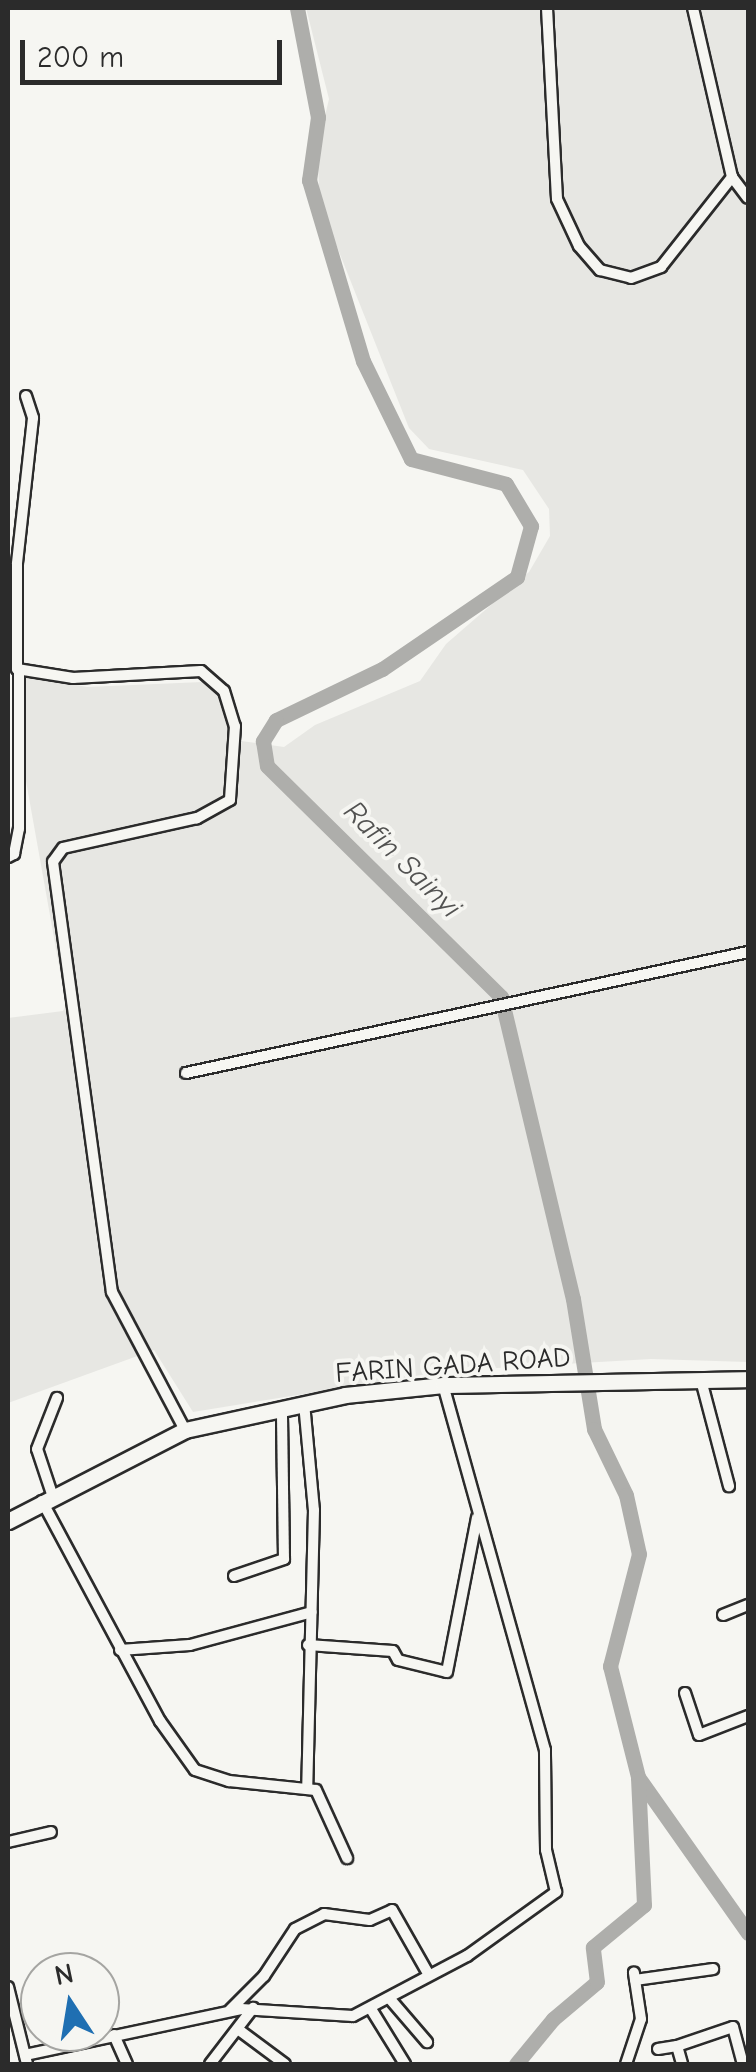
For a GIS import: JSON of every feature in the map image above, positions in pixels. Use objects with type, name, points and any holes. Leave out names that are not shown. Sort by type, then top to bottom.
[{"type":"main road","name":"FARIN GADA ROAD","points":[[8,1521],[47,1497],[185,1430],[304,1403],[443,1385],[748,1380]]},
{"type":"street","points":[[546,8],[556,199],[579,246],[600,270],[631,278],[661,267],[732,177]]},
{"type":"street","points":[[693,8],[732,177],[748,198]]},
{"type":"street","points":[[8,857],[14,854],[19,828],[19,669],[12,566],[32,434],[26,396]]},
{"type":"street","points":[[19,669],[74,678],[201,672],[224,691],[235,726],[230,800],[198,818],[63,848],[53,862],[112,1292],[185,1430]]},
{"type":"street","points":[[186,1073],[748,952]]},
{"type":"street","points":[[701,1380],[729,1486]]},
{"type":"street","points":[[120,2034],[253,2008],[334,2018],[371,2009],[527,1919],[557,1888],[546,1850],[545,1750],[477,1518],[443,1385]]},
{"type":"street","points":[[58,1398],[37,1448],[47,1497],[120,1650],[195,1770],[230,1781],[316,1790],[346,1858]]},
{"type":"street","points":[[304,1403],[314,1510],[306,1789]]},
{"type":"street","points":[[234,1576],[284,1559],[282,1408]]},
{"type":"street","points":[[308,1645],[393,1651],[398,1660],[447,1672],[477,1518]]},
{"type":"street","points":[[722,1615],[748,1605]]},
{"type":"street","points":[[120,1650],[190,1645],[312,1612]]},
{"type":"street","points":[[685,1694],[699,1734],[748,1716]]},
{"type":"street","points":[[8,1842],[51,1832]]},
{"type":"street","points":[[229,2011],[296,1929],[324,1914],[370,1920],[392,1910],[429,1975]]},
{"type":"street","points":[[626,2064],[641,2019],[634,1976],[713,1968]]},
{"type":"street","points":[[8,1987],[26,2060],[54,2052]]},
{"type":"street","points":[[390,1998],[426,2042]]},
{"type":"street","points":[[210,2064],[253,2008]]},
{"type":"street","points":[[371,2009],[405,2064]]},
{"type":"street","points":[[658,2050],[733,2027],[745,2060],[727,2064]]},
{"type":"street","points":[[238,2030],[284,2064]]},
{"type":"street","points":[[676,2046],[682,2064]]},
{"type":"shaded area","points":[[306,8],[748,8],[748,1362],[651,1359],[446,1371],[193,1412],[154,1350],[8,1403],[8,1018],[63,1011],[66,1005],[21,753],[22,675],[87,687],[202,682],[217,691],[241,741],[284,747],[315,725],[420,681],[446,644],[529,572],[550,536],[549,509],[523,470],[429,449],[409,428],[320,204],[317,149],[329,99]]},
{"type":"waterway","name":"Rafin Sainyi","points":[[297,8],[318,117],[309,180],[363,361],[411,459],[506,484],[531,526],[517,577],[382,669],[276,720],[263,741],[267,766],[501,997],[573,1299],[594,1429],[626,1495],[639,1554],[610,1666],[638,1777],[748,1933]]},
{"type":"waterway","points":[[516,2064],[553,2019],[597,1982],[593,1947],[644,1905],[638,1778]]}]
